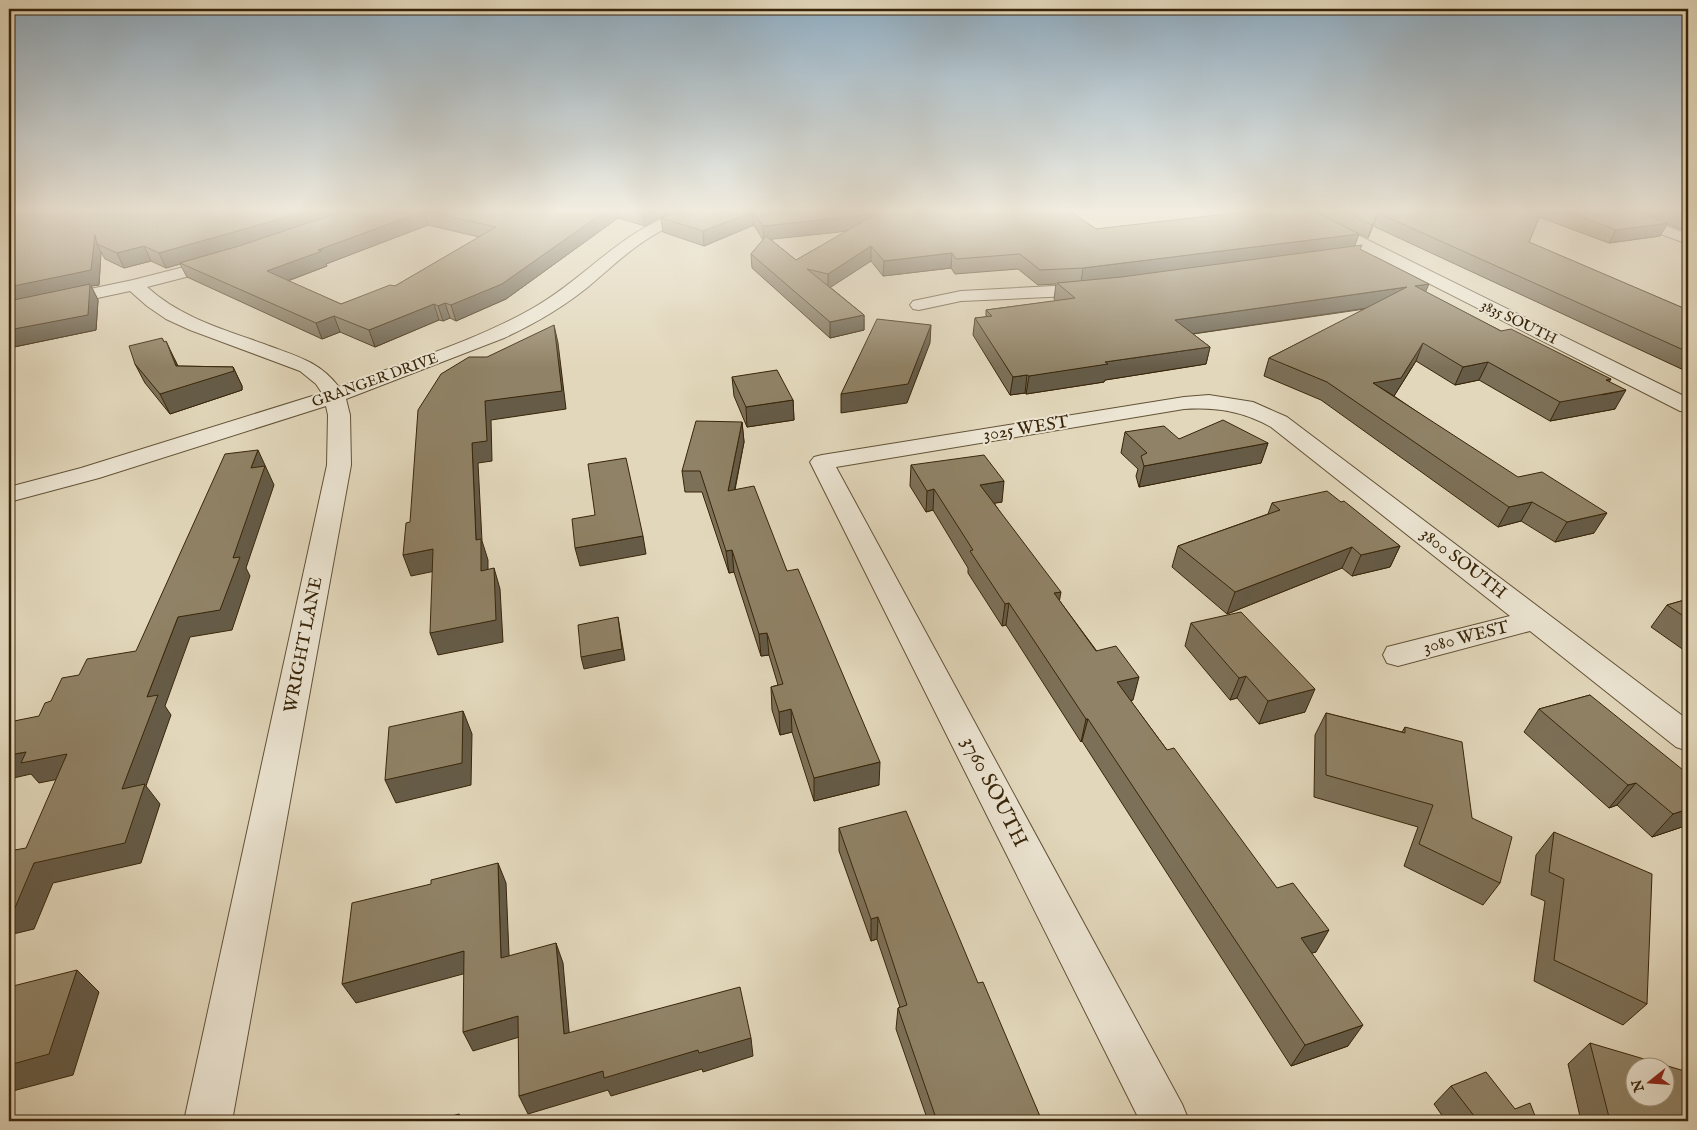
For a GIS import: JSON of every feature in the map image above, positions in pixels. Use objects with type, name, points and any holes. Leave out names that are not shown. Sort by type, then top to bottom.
[{"type":"street","points":[[9,311],[134,285],[216,263]]},
{"type":"street","name":"GRANGER DRIVE","points":[[9,495],[90,473],[335,396],[497,334],[521,323],[562,298],[605,263]]},
{"type":"street","name":"3835 SOUTH","points":[[1401,263],[1688,406]]},
{"type":"street","name":"WRIGHT LANE","points":[[134,285],[153,302],[173,315],[197,326],[307,367],[323,380],[335,396],[339,415],[341,438],[339,465],[208,1121]]},
{"type":"street","points":[[920,305],[939,298],[969,294],[1055,292],[1111,286]]},
{"type":"street","name":"3025 WEST","points":[[822,462],[1184,403],[1214,401],[1231,403]]},
{"type":"street","name":"3800 SOUTH","points":[[1231,403],[1258,411],[1279,422],[1688,738]]},
{"type":"street","name":"3760 SOUTH","points":[[822,462],[1165,1121]]},
{"type":"street","name":"3080 WEST","points":[[1398,655],[1535,620]]},
{"type":"building","points":[[9,263],[92,263],[91,270],[9,287]]},
{"type":"building","points":[[180,263],[290,263],[267,271],[341,304],[390,285],[395,286],[435,263],[532,263],[502,284],[451,305],[445,303],[438,306],[434,304],[369,330],[334,316],[316,323]]},
{"type":"building","points":[[761,263],[845,263],[828,274],[807,269],[864,315],[830,322]]},
{"type":"building","points":[[1031,263],[1126,263],[1083,268],[1040,270]]},
{"type":"building","points":[[1228,263],[1387,263],[1429,284],[1415,286],[1501,331],[1511,329],[1611,379],[1606,380],[1626,390],[1560,402],[1488,362],[1463,367],[1423,343],[1401,378],[1373,383],[1518,477],[1542,472],[1607,513],[1567,522],[1532,502],[1509,507],[1327,382],[1269,358],[1407,287],[1175,320],[1210,347],[1105,362],[1108,364],[1029,376],[1013,377],[975,318],[992,316],[986,310],[1075,298],[1057,283],[1121,277]]},
{"type":"building","points":[[1489,263],[1577,263],[1688,310],[1688,352]]},
{"type":"building","points":[[90,284],[88,315],[9,330],[9,301]]},
{"type":"building","points":[[877,319],[931,325],[908,384],[841,394]]},
{"type":"building","points":[[554,325],[562,391],[485,401],[487,441],[472,443],[476,540],[481,539],[481,571],[494,568],[496,620],[430,633],[433,549],[403,555],[406,523],[410,522],[418,410],[441,374],[469,357],[487,357]]},
{"type":"building","points":[[162,338],[164,342],[166,341],[176,366],[233,367],[234,371],[160,394],[135,364],[129,346]]},
{"type":"building","points":[[777,370],[793,400],[746,407],[732,377]]},
{"type":"building","points":[[1223,420],[1268,443],[1144,466],[1141,456],[1147,453],[1125,432],[1164,426],[1179,439]]},
{"type":"building","points":[[696,421],[742,422],[728,491],[754,486],[787,571],[798,569],[880,762],[814,778],[791,709],[779,712],[771,687],[783,684],[767,633],[759,634],[732,550],[726,551],[700,471],[682,471]]},
{"type":"building","points":[[258,450],[251,468],[265,466],[233,558],[240,557],[220,610],[178,617],[147,697],[158,695],[122,789],[145,784],[125,843],[34,863],[14,910],[9,911],[9,851],[26,848],[67,754],[21,763],[26,752],[9,755],[9,722],[39,716],[45,703],[51,701],[62,678],[79,675],[87,659],[136,651],[225,454]]},
{"type":"building","points":[[984,455],[1004,481],[980,485],[1061,592],[1054,593],[1096,651],[1116,646],[1139,677],[1117,682],[1167,750],[1174,748],[1277,888],[1293,883],[1329,930],[1301,938],[1363,1025],[1305,1045],[1088,719],[1086,719],[1009,603],[1005,604],[970,551],[973,550],[934,489],[927,491],[911,465]]},
{"type":"building","points":[[626,458],[643,536],[575,548],[572,519],[595,515],[588,464]]},
{"type":"building","points":[[1327,491],[1341,502],[1344,501],[1400,546],[1361,555],[1352,547],[1235,592],[1178,546],[1280,510],[1272,503]]},
{"type":"building","points":[[1688,599],[1688,619],[1667,605]]},
{"type":"building","points":[[1241,612],[1315,689],[1268,701],[1246,676],[1239,678],[1191,623]]},
{"type":"building","points":[[618,617],[622,649],[581,657],[578,625]]},
{"type":"building","points":[[1590,695],[1688,774],[1688,809],[1673,814],[1636,783],[1628,785],[1539,709]]},
{"type":"building","points":[[463,711],[462,763],[385,780],[389,727]]},
{"type":"building","points":[[1326,713],[1405,733],[1405,727],[1462,742],[1472,818],[1512,837],[1500,883],[1419,844],[1433,805],[1326,775]]},
{"type":"building","points":[[906,811],[978,983],[983,982],[1042,1121],[937,1121],[898,1008],[907,1005],[878,917],[871,919],[839,828]]},
{"type":"building","points":[[1554,832],[1652,874],[1647,1004],[1554,960],[1564,879],[1549,872]]},
{"type":"building","points":[[498,863],[501,958],[556,943],[564,1034],[740,987],[751,1038],[699,1053],[698,1050],[604,1078],[603,1071],[519,1096],[518,1016],[463,1032],[464,951],[342,984],[352,903],[431,884],[431,880]]},
{"type":"building","points":[[77,970],[49,1054],[9,1065],[9,987]]},
{"type":"building","points":[[1590,1043],[1641,1058],[1624,1058],[1624,1108],[1674,1108],[1674,1068],[1688,1072],[1688,1121],[1610,1121]]},
{"type":"building","points":[[1486,1072],[1515,1109],[1530,1103],[1537,1121],[1478,1121],[1451,1086]]},
{"type":"building","points":[[459,1114],[458,1121],[435,1121]]}]
